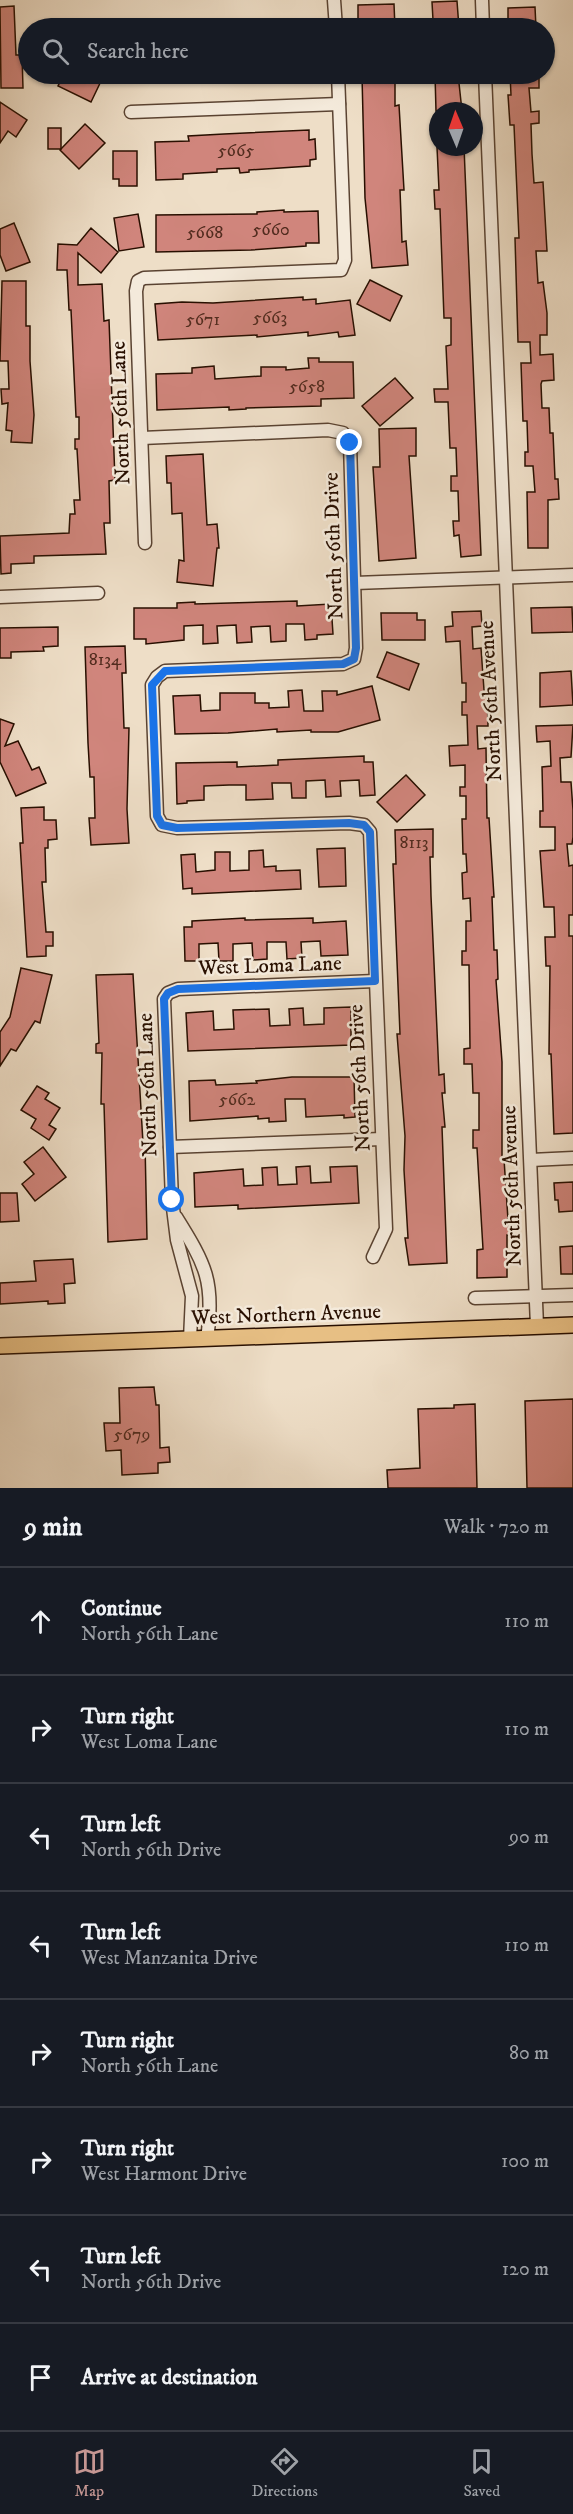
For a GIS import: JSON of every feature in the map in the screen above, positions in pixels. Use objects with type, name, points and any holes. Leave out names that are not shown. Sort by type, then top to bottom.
[{"type":"main road","name":"West Northern Avenue","points":[[0,1346],[573,1325]]},
{"type":"street","points":[[334,0],[335,18]]},
{"type":"street","points":[[482,0],[483,18]]},
{"type":"street","points":[[131,112],[339,104],[338,84]]},
{"type":"street","name":"North 56th Avenue","points":[[485,84],[537,1326]]},
{"type":"street","name":"North 56th Lane","points":[[145,543],[136,291],[138,281],[144,278],[341,270],[345,260],[339,104]]},
{"type":"street","name":"North 56th Drive","points":[[142,438],[328,430],[343,433],[350,443],[356,648],[354,659],[343,664],[165,671],[152,685],[157,816],[162,825],[177,828],[349,823],[364,825],[370,832],[386,1229],[373,1257]]},
{"type":"street","points":[[354,583],[573,575]]},
{"type":"street","points":[[0,597],[98,593]]},
{"type":"street","name":"West Loma Lane","points":[[168,993],[178,989],[375,981]]},
{"type":"street","name":"North 56th Lane","points":[[168,993],[164,999],[174,1214],[177,1240],[192,1296],[190,1340]]},
{"type":"street","points":[[170,1147],[382,1139]]},
{"type":"street","points":[[531,1160],[573,1158]]},
{"type":"street","name":"North 56th Lane","points":[[174,1214],[203,1261],[208,1274],[211,1310],[207,1339]]},
{"type":"street","points":[[475,1298],[573,1295]]},
{"type":"building","points":[[457,1],[458,18],[433,18],[432,2]]},
{"type":"building","points":[[394,4],[395,18],[358,18],[358,5]]},
{"type":"building","points":[[14,6],[18,84],[23,84],[23,88],[1,88],[0,7]]},
{"type":"building","points":[[535,7],[536,18],[508,18],[508,8]]},
{"type":"building","points":[[59,84],[100,84],[91,102],[58,86]]},
{"type":"building","points":[[362,84],[395,84],[395,106],[399,105],[404,190],[400,190],[402,242],[406,241],[408,265],[372,268],[365,198]]},
{"type":"building","points":[[435,84],[459,84],[461,102],[436,102]]},
{"type":"building","points":[[510,84],[539,84],[539,88],[529,88],[531,112],[539,111],[539,123],[531,124],[532,154],[534,183],[543,182],[547,251],[536,251],[538,283],[543,282],[547,313],[547,335],[540,335],[540,355],[553,354],[554,380],[542,381],[542,408],[549,408],[559,499],[548,500],[548,548],[528,548],[527,492],[535,492],[533,466],[525,466],[525,452],[528,452],[527,421],[523,421],[521,363],[531,363],[530,342],[518,342],[515,238],[519,238],[514,125],[510,125],[508,95],[511,95]]},
{"type":"building","points":[[0,102],[27,120],[16,137],[8,131],[0,143]]},
{"type":"building","points":[[85,124],[105,143],[79,169],[60,150]]},
{"type":"building","points":[[48,128],[61,128],[61,149],[48,149]]},
{"type":"building","points":[[309,130],[309,140],[315,139],[316,159],[310,160],[310,166],[249,170],[249,172],[240,173],[239,168],[217,169],[217,172],[183,174],[183,179],[156,180],[155,142],[189,141],[188,136]]},
{"type":"building","points":[[113,151],[137,151],[137,186],[119,186],[119,179],[113,179]]},
{"type":"building","points":[[437,156],[464,156],[481,555],[461,557],[459,535],[454,536],[453,521],[459,521],[458,491],[451,491],[451,476],[457,476],[456,448],[450,448],[448,402],[435,402],[434,389],[448,389],[446,346],[451,345],[451,318],[444,318],[440,209],[435,209],[434,190],[439,190]]},
{"type":"building","points":[[284,210],[284,212],[318,211],[319,243],[251,250],[156,252],[156,215],[257,214],[257,212]]},
{"type":"building","points":[[138,214],[144,247],[119,251],[114,218]]},
{"type":"building","points":[[14,223],[30,262],[6,271],[0,255],[0,229]]},
{"type":"building","points":[[91,228],[118,252],[101,273],[78,253],[78,285],[102,284],[104,321],[109,320],[115,480],[109,481],[110,523],[104,523],[106,554],[34,556],[34,563],[11,564],[11,573],[1,574],[0,536],[69,533],[70,514],[75,514],[74,500],[80,500],[77,449],[75,449],[75,439],[79,439],[79,417],[76,417],[71,310],[69,310],[67,270],[57,270],[58,244],[77,245]]},
{"type":"building","points":[[370,280],[402,296],[390,321],[357,304]]},
{"type":"building","points":[[2,281],[26,281],[26,326],[30,326],[34,415],[32,443],[11,442],[12,431],[6,430],[8,403],[2,404],[1,389],[9,389],[8,361],[0,361]]},
{"type":"building","points":[[303,297],[303,300],[316,299],[316,304],[350,300],[355,335],[339,337],[338,332],[308,336],[308,332],[257,337],[257,335],[158,340],[155,304]]},
{"type":"building","points":[[308,358],[319,358],[319,362],[353,362],[354,398],[321,399],[321,406],[157,410],[156,374],[192,373],[192,368],[214,366],[215,379],[261,376],[261,367],[286,367],[286,370],[309,368]]},
{"type":"building","points":[[395,378],[413,398],[380,426],[362,406]]},
{"type":"building","points":[[416,428],[416,456],[409,456],[416,558],[379,561],[373,467],[380,467],[379,429]]},
{"type":"building","points":[[203,454],[207,525],[217,524],[219,548],[217,548],[213,586],[177,582],[179,560],[184,561],[182,513],[172,514],[171,483],[167,483],[166,456]]},
{"type":"building","points":[[297,601],[297,606],[331,604],[333,634],[317,635],[317,639],[305,640],[304,624],[286,624],[286,641],[271,642],[270,626],[251,627],[252,642],[237,643],[236,625],[217,626],[218,643],[203,644],[203,625],[184,626],[184,640],[146,644],[146,639],[134,639],[134,608],[177,608],[177,603],[195,602],[195,604]]},
{"type":"building","points":[[572,607],[573,632],[532,633],[531,608]]},
{"type":"building","points":[[481,611],[482,626],[472,627],[473,649],[481,648],[484,690],[487,690],[488,726],[477,726],[478,749],[486,748],[487,818],[489,818],[494,897],[492,897],[494,950],[497,950],[498,979],[496,980],[502,1062],[502,1160],[504,1159],[509,1235],[507,1235],[507,1277],[477,1278],[477,1250],[483,1249],[477,1148],[473,1148],[473,1130],[479,1130],[479,1093],[473,1093],[472,1064],[464,1064],[464,1049],[470,1048],[469,965],[462,965],[462,951],[466,951],[466,921],[471,921],[470,898],[463,899],[462,873],[467,872],[466,854],[463,854],[462,819],[466,819],[466,796],[460,796],[460,787],[465,787],[465,765],[450,766],[449,746],[468,745],[467,715],[462,715],[462,702],[466,702],[466,683],[462,683],[460,641],[446,642],[445,627],[453,626],[452,612]]},
{"type":"building","points":[[381,613],[417,613],[417,620],[425,620],[425,640],[382,640]]},
{"type":"building","points":[[58,627],[58,646],[43,647],[44,651],[11,652],[11,658],[0,658],[0,628]]},
{"type":"building","points":[[125,646],[126,673],[122,673],[124,728],[129,728],[127,809],[129,843],[91,845],[89,818],[95,818],[94,777],[90,777],[85,647]]},
{"type":"building","points":[[387,652],[419,664],[409,690],[377,677]]},
{"type":"building","points":[[571,671],[573,705],[540,707],[540,673]]},
{"type":"building","points":[[372,686],[380,720],[338,732],[311,732],[311,730],[277,732],[277,729],[175,734],[173,696],[200,695],[201,711],[220,710],[220,693],[255,693],[255,703],[269,703],[269,708],[289,707],[288,691],[302,690],[304,711],[323,711],[322,691],[337,691],[337,695]]},
{"type":"building","points":[[0,719],[14,724],[5,746],[18,741],[32,770],[39,767],[46,783],[16,796],[0,762]]},
{"type":"building","points":[[573,725],[571,757],[560,758],[561,782],[571,782],[573,810],[572,844],[567,844],[569,866],[573,865],[573,915],[569,915],[569,936],[573,936],[573,1133],[554,1134],[551,1054],[549,1054],[550,966],[546,966],[545,937],[555,937],[554,907],[544,907],[540,851],[555,850],[555,827],[540,827],[540,811],[543,811],[542,767],[551,766],[550,741],[537,742],[536,726]]},
{"type":"building","points":[[364,756],[364,762],[373,762],[375,795],[360,796],[359,780],[340,781],[341,796],[326,797],[325,780],[306,781],[306,798],[292,798],[291,783],[272,783],[273,799],[246,800],[246,785],[204,786],[204,800],[177,804],[176,763],[237,762],[237,767],[278,765],[278,760]]},
{"type":"building","points":[[406,775],[425,795],[397,822],[377,802]]},
{"type":"building","points":[[44,807],[44,820],[56,820],[57,839],[48,840],[48,848],[45,848],[46,882],[42,882],[46,932],[53,932],[53,946],[46,946],[46,956],[27,957],[20,843],[23,843],[21,808]]},
{"type":"building","points":[[433,829],[433,857],[430,857],[431,896],[439,1075],[444,1074],[445,1093],[442,1093],[445,1127],[442,1127],[447,1263],[409,1265],[405,1238],[408,1238],[404,1170],[405,1136],[397,1034],[400,1034],[393,864],[396,864],[395,830]]},
{"type":"building","points":[[345,848],[346,886],[319,887],[317,849]]},
{"type":"building","points":[[263,850],[264,867],[276,866],[276,871],[300,870],[301,889],[192,894],[192,888],[183,889],[181,855],[195,854],[196,872],[215,870],[215,852],[230,852],[230,871],[249,870],[249,851]]},
{"type":"building","points":[[245,918],[245,920],[313,918],[313,923],[346,921],[348,955],[321,956],[320,941],[301,942],[302,958],[287,959],[286,942],[267,942],[267,959],[253,960],[252,943],[233,944],[233,961],[219,961],[218,943],[199,944],[199,961],[185,961],[184,927],[192,927],[192,921]]},
{"type":"building","points":[[21,968],[52,975],[40,1023],[35,1021],[16,1051],[11,1049],[0,1066],[0,1032],[10,1017]]},
{"type":"building","points":[[133,974],[143,1143],[145,1143],[147,1239],[108,1242],[104,1104],[101,1104],[102,1053],[96,1053],[96,1044],[99,1043],[96,975]]},
{"type":"building","points":[[351,1007],[351,1045],[188,1051],[186,1013],[213,1011],[214,1030],[234,1029],[233,1010],[269,1009],[270,1026],[290,1025],[289,1009],[303,1008],[304,1025],[324,1024],[324,1008]]},
{"type":"building","points":[[292,1077],[354,1077],[355,1117],[344,1118],[344,1115],[306,1117],[305,1099],[285,1099],[286,1121],[269,1122],[269,1118],[258,1119],[258,1116],[190,1121],[189,1081],[215,1080],[216,1085],[257,1083],[256,1081]]},
{"type":"building","points":[[37,1086],[49,1093],[45,1099],[60,1108],[49,1125],[56,1129],[49,1140],[31,1128],[36,1119],[21,1110]]},
{"type":"building","points":[[43,1147],[66,1177],[35,1201],[22,1184],[34,1174],[24,1162]]},
{"type":"building","points":[[310,1166],[311,1183],[331,1182],[330,1167],[357,1166],[359,1203],[238,1209],[238,1205],[195,1207],[194,1173],[243,1169],[244,1186],[263,1185],[262,1168],[277,1167],[278,1185],[297,1184],[296,1167]]},
{"type":"building","points":[[573,1182],[573,1211],[559,1212],[558,1200],[555,1200],[554,1183]]},
{"type":"building","points":[[0,1193],[17,1193],[19,1221],[0,1222]]},
{"type":"building","points":[[573,1246],[573,1274],[561,1274],[560,1247]]},
{"type":"building","points":[[73,1259],[75,1283],[64,1284],[65,1303],[48,1304],[48,1301],[0,1304],[0,1283],[36,1281],[34,1261]]},
{"type":"building","points":[[154,1387],[156,1405],[159,1405],[160,1448],[169,1447],[170,1462],[158,1463],[158,1473],[122,1475],[121,1450],[106,1451],[104,1423],[120,1423],[119,1388]]},
{"type":"building","points":[[573,1399],[573,1488],[527,1488],[525,1401]]},
{"type":"building","points":[[475,1404],[477,1488],[388,1488],[387,1470],[420,1468],[418,1409],[454,1408],[454,1405]]},
{"type":"route","points":[[172,1200],[164,999],[168,993],[178,989],[375,981],[370,832],[364,825],[349,823],[177,828],[162,825],[157,816],[152,685],[157,677],[165,671],[343,664],[354,659],[356,648],[350,443]]}]
